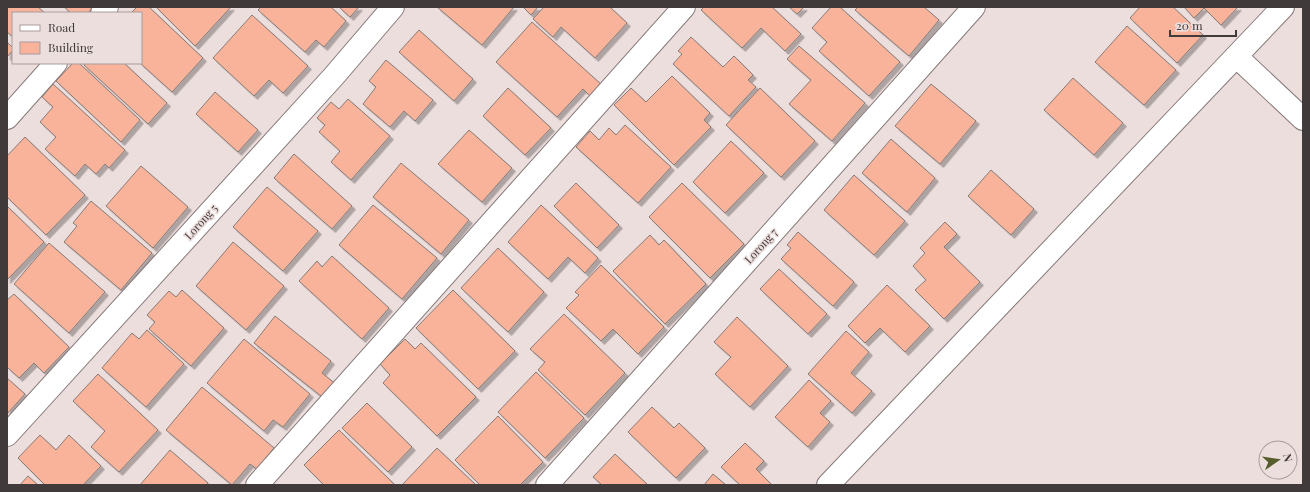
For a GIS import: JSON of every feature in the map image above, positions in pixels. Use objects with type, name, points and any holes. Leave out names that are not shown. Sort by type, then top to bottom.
[{"type":"street","name":"Lorong 5","points":[[7,435],[334,76],[393,7]]},
{"type":"street","points":[[257,485],[684,7]]},
{"type":"street","name":"Lorong 7","points":[[547,485],[974,7]]},
{"type":"street","points":[[828,485],[1283,7]]},
{"type":"street","points":[[1237,57],[1303,119]]},
{"type":"street","points":[[7,118],[55,64]]},
{"type":"building","points":[[7,7],[38,7],[44,12],[12,12],[12,36],[7,32]]},
{"type":"building","points":[[64,7],[93,7],[89,12],[70,12]]},
{"type":"building","points":[[137,7],[149,7],[203,58],[172,92],[141,64],[142,12],[132,12]]},
{"type":"building","points":[[156,7],[231,7],[195,46]]},
{"type":"building","points":[[261,7],[331,7],[346,21],[324,47],[316,40],[305,52],[258,10]]},
{"type":"building","points":[[339,7],[359,7],[350,17]]},
{"type":"building","points":[[437,7],[514,7],[482,45]]},
{"type":"building","points":[[523,7],[538,7],[531,15]]},
{"type":"building","points":[[544,7],[610,7],[627,23],[595,58],[561,27],[553,37],[533,19]]},
{"type":"building","points":[[704,7],[772,7],[801,34],[785,51],[761,28],[742,48],[701,10]]},
{"type":"building","points":[[789,7],[804,7],[797,14]]},
{"type":"building","points":[[831,7],[840,7],[900,62],[869,96],[819,51],[827,42],[812,28]]},
{"type":"building","points":[[858,7],[924,7],[939,20],[909,56],[855,10]]},
{"type":"building","points":[[1140,7],[1173,7],[1203,35],[1177,63],[1130,18]]},
{"type":"building","points":[[1184,7],[1238,7],[1221,25],[1204,8],[1194,18]]},
{"type":"building","points":[[252,15],[308,66],[283,93],[269,80],[254,96],[213,58]]},
{"type":"building","points":[[532,22],[602,85],[591,97],[583,89],[557,117],[496,62]]},
{"type":"building","points":[[1127,26],[1176,70],[1144,105],[1095,62]]},
{"type":"building","points":[[419,30],[473,79],[454,101],[399,52]]},
{"type":"building","points":[[691,37],[723,67],[734,56],[753,75],[748,80],[756,87],[729,116],[673,64],[682,54],[678,51]]},
{"type":"building","points":[[7,42],[12,47],[12,51],[7,57]]},
{"type":"building","points":[[799,46],[865,103],[832,141],[789,104],[811,80],[787,59]]},
{"type":"building","points":[[386,60],[433,100],[415,121],[404,111],[390,127],[363,104],[376,87],[369,81]]},
{"type":"building","points":[[72,64],[80,64],[140,120],[121,142],[56,81]]},
{"type":"building","points":[[125,64],[167,103],[148,124],[84,65]]},
{"type":"building","points":[[672,76],[710,113],[704,120],[711,127],[674,165],[614,105],[631,88],[646,102]]},
{"type":"building","points":[[1073,78],[1123,123],[1094,155],[1044,110]]},
{"type":"building","points":[[53,84],[125,150],[109,168],[105,164],[96,174],[85,164],[75,176],[45,149],[56,137],[40,122],[53,107],[42,97]]},
{"type":"building","points":[[931,84],[976,121],[940,164],[895,126]]},
{"type":"building","points":[[508,88],[551,128],[525,155],[483,116]]},
{"type":"building","points":[[760,88],[815,141],[781,177],[726,125]]},
{"type":"building","points":[[215,92],[258,130],[238,152],[196,114]]},
{"type":"building","points":[[348,99],[390,136],[351,180],[331,162],[340,151],[319,132],[325,125],[317,118],[331,102],[339,109]]},
{"type":"building","points":[[625,125],[671,167],[638,203],[576,147],[590,131],[599,140],[609,128],[616,135]]},
{"type":"building","points":[[469,130],[512,168],[482,202],[438,164]]},
{"type":"building","points":[[25,137],[85,195],[46,235],[7,197],[7,156]]},
{"type":"building","points":[[891,139],[935,178],[907,212],[862,173]]},
{"type":"building","points":[[731,141],[764,173],[725,213],[693,182]]},
{"type":"building","points":[[294,154],[352,206],[332,229],[274,178]]},
{"type":"building","points":[[401,163],[469,220],[441,254],[373,197]]},
{"type":"building","points":[[141,166],[188,207],[153,248],[106,206]]},
{"type":"building","points":[[991,170],[1034,209],[1011,235],[968,196]]},
{"type":"building","points":[[854,175],[905,221],[874,255],[824,210]]},
{"type":"building","points":[[576,183],[619,225],[597,248],[554,206]]},
{"type":"building","points":[[682,183],[744,244],[710,278],[649,217]]},
{"type":"building","points":[[267,187],[318,231],[283,271],[233,227]]},
{"type":"building","points":[[91,201],[152,253],[121,290],[64,242],[77,226],[73,223]]},
{"type":"building","points":[[373,205],[437,258],[402,299],[339,245]]},
{"type":"building","points":[[541,205],[598,258],[585,273],[568,257],[548,279],[508,242]]},
{"type":"building","points":[[7,206],[44,242],[7,280]]},
{"type":"building","points":[[945,222],[957,234],[944,247],[980,282],[944,319],[915,290],[926,280],[913,266],[925,253],[920,248]]},
{"type":"building","points":[[798,232],[854,282],[833,306],[781,259],[791,248],[787,245]]},
{"type":"building","points":[[650,235],[659,245],[664,240],[706,284],[665,324],[613,271]]},
{"type":"building","points":[[233,242],[284,286],[246,330],[196,286]]},
{"type":"building","points":[[49,243],[105,292],[69,333],[14,284]]},
{"type":"building","points":[[498,248],[544,292],[508,332],[461,288]]},
{"type":"building","points":[[332,256],[389,308],[362,339],[299,281],[317,261],[322,267]]},
{"type":"building","points":[[601,265],[664,327],[638,354],[613,329],[601,341],[566,308],[579,295],[575,292]]},
{"type":"building","points":[[779,269],[827,314],[808,334],[760,289]]},
{"type":"building","points":[[887,285],[930,326],[905,352],[880,328],[865,343],[848,326]]},
{"type":"building","points":[[182,290],[224,328],[191,366],[149,329],[155,322],[147,315],[169,291],[176,297]]},
{"type":"building","points":[[453,290],[515,351],[478,389],[416,328]]},
{"type":"building","points":[[14,294],[69,347],[44,373],[34,363],[19,378],[7,367],[7,300]]},
{"type":"building","points":[[564,314],[625,373],[585,415],[538,370],[545,362],[530,349]]},
{"type":"building","points":[[275,316],[331,361],[322,373],[337,385],[326,400],[254,343]]},
{"type":"building","points":[[737,317],[788,366],[750,407],[715,374],[731,357],[714,342]]},
{"type":"building","points":[[147,330],[184,364],[146,407],[102,368],[132,333],[139,339]]},
{"type":"building","points":[[846,331],[869,352],[851,373],[872,391],[852,413],[808,374]]},
{"type":"building","points":[[244,339],[310,394],[283,427],[273,420],[264,431],[207,383]]},
{"type":"building","points":[[405,339],[415,349],[421,343],[476,397],[437,436],[383,383],[390,375],[380,364]]},
{"type":"building","points":[[536,372],[584,418],[545,458],[498,412]]},
{"type":"building","points":[[98,374],[158,430],[119,472],[91,447],[105,431],[73,401]]},
{"type":"building","points":[[7,378],[25,394],[7,414]]},
{"type":"building","points":[[809,380],[831,401],[820,413],[830,422],[808,447],[775,417]]},
{"type":"building","points":[[202,387],[274,448],[257,469],[250,464],[232,485],[166,430]]},
{"type":"building","points":[[367,403],[412,447],[388,472],[342,428]]},
{"type":"building","points":[[652,407],[674,428],[679,423],[705,448],[676,478],[628,432]]},
{"type":"building","points":[[498,416],[543,462],[520,485],[480,485],[455,460]]},
{"type":"building","points":[[339,430],[395,485],[324,485],[304,465]]},
{"type":"building","points":[[40,435],[56,450],[69,435],[101,466],[83,485],[45,485],[18,458]]},
{"type":"building","points":[[745,443],[764,461],[756,469],[772,485],[740,485],[721,467]]},
{"type":"building","points":[[437,448],[476,485],[402,485]]},
{"type":"building","points":[[170,450],[208,483],[206,485],[140,485]]},
{"type":"building","points":[[615,454],[648,485],[602,485],[593,477]]},
{"type":"building","points":[[713,474],[726,485],[704,485]]},
{"type":"building","points":[[28,476],[38,485],[20,485]]}]
